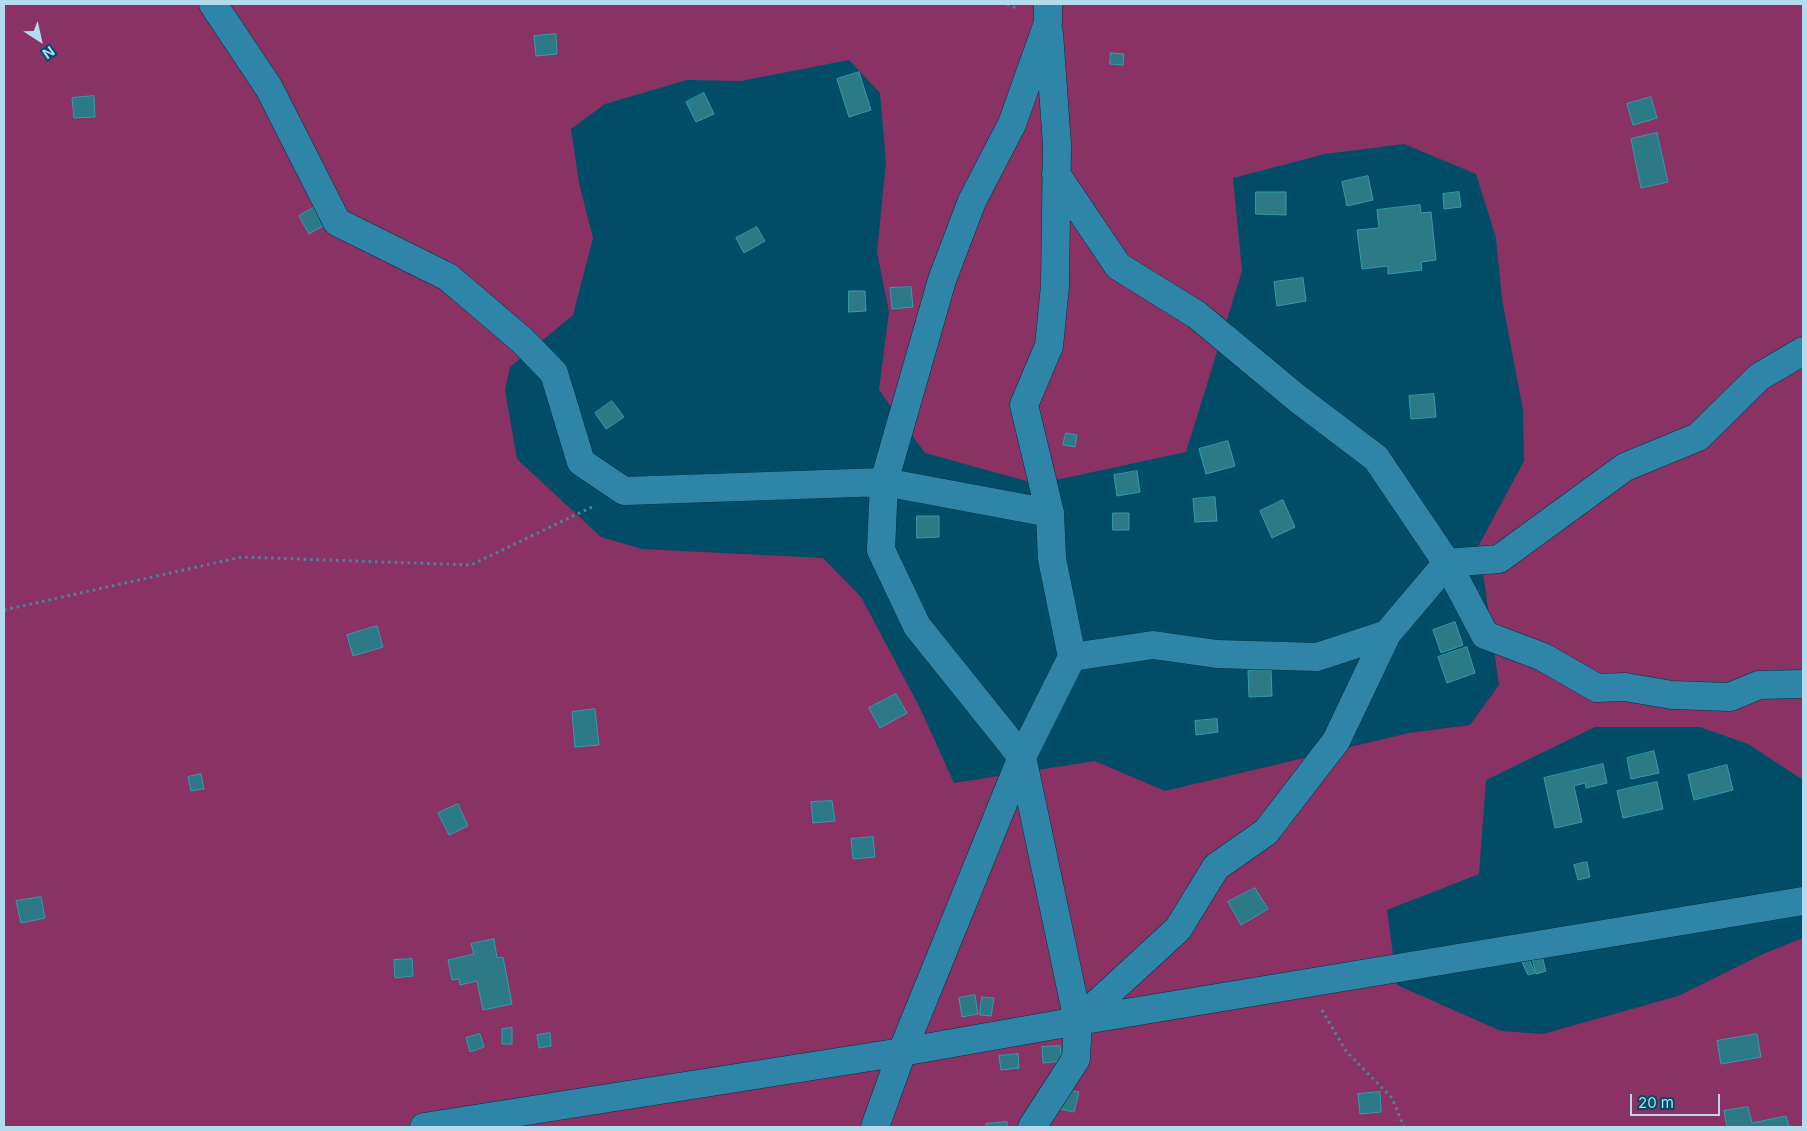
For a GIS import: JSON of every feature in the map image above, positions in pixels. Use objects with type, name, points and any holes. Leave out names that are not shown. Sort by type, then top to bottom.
[{"type":"street","points":[[213,4],[269,88],[337,222],[448,277],[523,341],[554,373],[581,462],[624,491],[884,482],[1050,513]]},
{"type":"street","points":[[875,1127],[902,1052],[1022,757],[1072,657],[1052,559],[1050,513],[1024,405],[1049,346],[1055,286],[1056,174],[1048,13]]},
{"type":"street","points":[[1032,1127],[1076,1059],[1078,1020],[1022,757],[917,626],[881,550],[884,482],[942,280],[972,201],[1012,124],[1048,13]]},
{"type":"street","points":[[1056,174],[1118,266],[1197,315],[1298,399],[1376,458],[1447,563],[1485,634],[1543,657],[1597,688],[1624,687],[1672,694],[1730,698],[1759,685],[1803,684]]},
{"type":"street","points":[[1078,1020],[1178,929],[1216,866],[1266,832],[1336,741],[1387,634],[1447,563],[1499,559],[1625,467],[1698,437],[1760,377],[1803,351]]},
{"type":"street","points":[[1072,657],[1153,646],[1217,654],[1317,657],[1387,634]]},
{"type":"street","points":[[424,1127],[902,1052],[1078,1020],[1803,902]]},
{"type":"path","points":[[4,610],[242,557],[471,565],[624,491]]},
{"type":"path","points":[[1306,983],[1346,1051],[1392,1098],[1404,1127]]},
{"type":"shaded area","points":[[4,4],[1803,4],[1803,780],[1748,744],[1700,727],[1595,727],[1486,780],[1479,874],[1387,910],[1397,985],[1501,1031],[1543,1034],[1678,996],[1763,954],[1803,938],[1803,1127],[4,1127]],"holes":[[[849,60],[880,93],[886,162],[877,252],[889,312],[879,390],[925,453],[1037,484],[1186,452],[1242,271],[1233,178],[1325,154],[1404,144],[1476,174],[1496,238],[1502,299],[1523,410],[1524,461],[1479,545],[1499,685],[1470,725],[1409,733],[1165,791],[1095,761],[954,783],[920,708],[861,597],[823,558],[642,549],[601,537],[517,459],[505,390],[510,367],[573,315],[593,238],[579,183],[571,129],[605,104],[687,80],[741,81]]]},
{"type":"building","points":[[556,34],[557,54],[536,56],[534,36]]},
{"type":"building","points":[[1111,53],[1124,54],[1123,65],[1110,64]]},
{"type":"building","points":[[859,72],[871,110],[849,117],[837,79]]},
{"type":"building","points":[[704,93],[714,114],[696,122],[686,102]]},
{"type":"building","points":[[94,96],[95,117],[74,118],[72,98]]},
{"type":"building","points":[[1651,97],[1657,118],[1633,125],[1627,104]]},
{"type":"building","points":[[1657,133],[1668,182],[1641,188],[1631,139]]},
{"type":"building","points":[[1368,176],[1373,200],[1347,206],[1342,182]]},
{"type":"building","points":[[1256,192],[1286,192],[1286,215],[1256,214]]},
{"type":"building","points":[[1459,192],[1461,207],[1444,209],[1443,194]]},
{"type":"building","points":[[318,205],[328,223],[309,234],[299,216]]},
{"type":"building","points":[[1420,205],[1421,213],[1431,212],[1436,260],[1421,262],[1422,270],[1388,274],[1388,266],[1362,269],[1357,230],[1379,228],[1377,210]]},
{"type":"building","points":[[757,227],[765,241],[744,253],[736,238]]},
{"type":"building","points":[[1303,278],[1306,301],[1277,306],[1274,282]]},
{"type":"building","points":[[911,287],[913,307],[892,309],[890,288]]},
{"type":"building","points":[[849,291],[865,291],[866,311],[849,312]]},
{"type":"building","points":[[1434,394],[1436,417],[1411,419],[1409,396]]},
{"type":"building","points":[[612,401],[624,417],[606,429],[595,413]]},
{"type":"building","points":[[1066,433],[1077,435],[1075,447],[1063,445]]},
{"type":"building","points":[[1228,441],[1235,466],[1206,474],[1199,449]]},
{"type":"building","points":[[1137,471],[1140,492],[1117,496],[1114,475]]},
{"type":"building","points":[[1215,497],[1217,521],[1195,522],[1193,499]]},
{"type":"building","points":[[1283,500],[1295,527],[1272,538],[1260,511]]},
{"type":"building","points":[[1113,513],[1129,513],[1129,530],[1113,530]]},
{"type":"building","points":[[917,516],[939,516],[939,537],[917,538]]},
{"type":"building","points":[[1455,622],[1463,645],[1441,653],[1433,630]]},
{"type":"building","points":[[377,626],[383,647],[353,656],[347,635]]},
{"type":"building","points":[[1467,647],[1475,673],[1447,683],[1438,657]]},
{"type":"building","points":[[1271,669],[1272,696],[1249,697],[1248,671]]},
{"type":"building","points":[[896,694],[907,713],[880,728],[869,708]]},
{"type":"building","points":[[595,709],[599,745],[575,747],[572,712]]},
{"type":"building","points":[[1217,719],[1218,732],[1196,735],[1195,721]]},
{"type":"building","points":[[1654,751],[1659,773],[1631,779],[1627,758]]},
{"type":"building","points":[[1603,764],[1607,783],[1586,788],[1585,783],[1574,786],[1582,822],[1555,828],[1544,778]]},
{"type":"building","points":[[1727,765],[1733,790],[1694,800],[1688,775]]},
{"type":"building","points":[[201,774],[204,789],[191,791],[188,777]]},
{"type":"building","points":[[1657,782],[1663,809],[1623,818],[1617,791]]},
{"type":"building","points":[[832,801],[835,821],[813,823],[811,802]]},
{"type":"building","points":[[458,804],[468,826],[449,835],[438,813]]},
{"type":"building","points":[[873,837],[875,857],[853,859],[851,839]]},
{"type":"building","points":[[1587,862],[1590,877],[1578,880],[1574,865]]},
{"type":"building","points":[[1255,888],[1268,909],[1241,925],[1228,902]]},
{"type":"building","points":[[41,897],[45,918],[21,923],[16,901]]},
{"type":"building","points":[[494,939],[497,958],[503,957],[512,1004],[483,1010],[477,981],[460,985],[459,979],[452,980],[448,960],[474,954],[471,944]]},
{"type":"building","points":[[1542,956],[1546,971],[1536,974],[1532,958]]},
{"type":"building","points":[[412,959],[413,976],[395,978],[394,960]]},
{"type":"building","points":[[1529,959],[1535,973],[1528,975],[1522,962]]},
{"type":"building","points":[[975,995],[978,1014],[962,1017],[959,998]]},
{"type":"building","points":[[982,997],[994,998],[991,1016],[980,1015]]},
{"type":"building","points":[[512,1028],[512,1044],[502,1044],[502,1029]]},
{"type":"building","points":[[550,1033],[551,1046],[539,1048],[537,1035]]},
{"type":"building","points":[[480,1034],[484,1047],[470,1052],[466,1038]]},
{"type":"building","points":[[1757,1034],[1761,1057],[1721,1064],[1717,1041]]},
{"type":"building","points":[[1060,1046],[1062,1061],[1043,1063],[1042,1047]]},
{"type":"building","points":[[1018,1054],[1019,1068],[1001,1070],[999,1056]]},
{"type":"building","points":[[1065,1089],[1079,1092],[1074,1112],[1060,1109]]},
{"type":"building","points":[[1380,1092],[1381,1112],[1360,1114],[1358,1094]]},
{"type":"building","points":[[1748,1107],[1752,1123],[1786,1116],[1789,1127],[1727,1127],[1724,1111]]},
{"type":"building","points":[[1007,1122],[1007,1127],[986,1127],[986,1124]]}]
